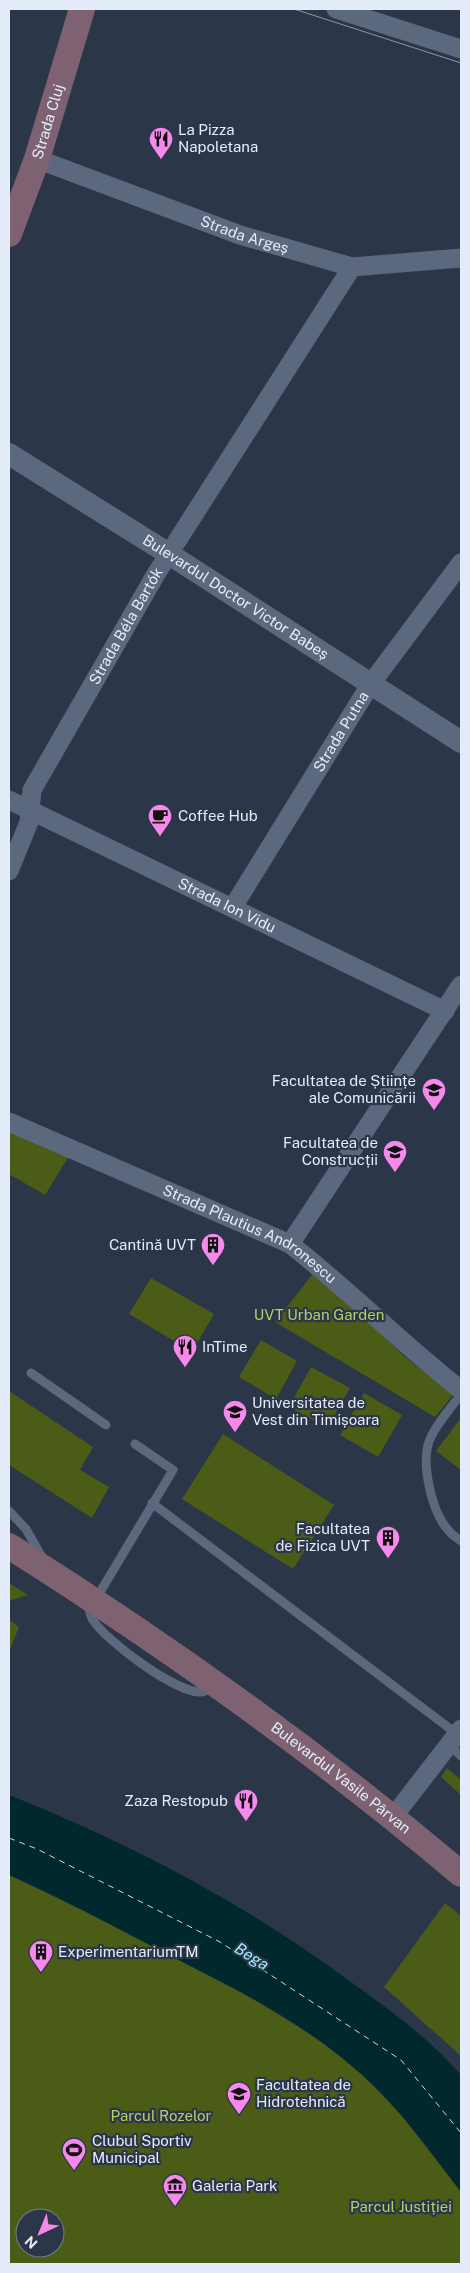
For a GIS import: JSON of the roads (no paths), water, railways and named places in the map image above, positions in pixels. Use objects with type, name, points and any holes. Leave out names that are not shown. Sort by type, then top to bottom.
[{"type":"main road","name":"Strada Cluj","points":[[9,234],[15,205],[37,159],[82,9]]},
{"type":"main road","name":"Bulevardul Vasile Pârvan","points":[[9,1546],[90,1596],[217,1686],[393,1818],[461,1874]]},
{"type":"street","points":[[336,9],[461,48]]},
{"type":"street","name":"Strada Argeș","points":[[37,159],[240,235],[352,267],[461,258]]},
{"type":"street","name":"Strada Béla Bartók","points":[[9,872],[29,822],[32,790],[169,554],[352,267]]},
{"type":"street","name":"Bulevardul Doctor Victor Babeș","points":[[9,454],[169,554],[461,742]]},
{"type":"street","name":"Strada Putna","points":[[233,907],[370,684],[461,563]]},
{"type":"street","name":"Strada Ion Vidu","points":[[9,800],[445,1011]]},
{"type":"street","points":[[290,1244],[461,986]]},
{"type":"street","name":"Strada Plautius Andronescu","points":[[9,1122],[290,1244],[323,1270],[424,1361],[461,1390]]},
{"type":"street","points":[[393,1818],[457,1741]]},
{"type":"lane","points":[[31,1373],[106,1425]]},
{"type":"lane","points":[[461,1394],[430,1440],[427,1458],[428,1483],[437,1513],[449,1532],[461,1541]]},
{"type":"lane","points":[[90,1596],[173,1470],[135,1444]]},
{"type":"lane","points":[[152,1504],[457,1741]]},
{"type":"lane","points":[[9,1511],[33,1538],[48,1571]]},
{"type":"water","name":"Bega","points":[[9,1795],[143,1855],[229,1901],[311,1954],[380,2003],[423,2037],[461,2075],[461,2192],[414,2130],[389,2101],[339,2055],[316,2038],[267,2007],[217,1979],[9,1875]]},
{"type":"tram line","points":[[294,9],[461,63]]},
{"type":"place","name":"La Pizza Napoletana","points":[[161,160]]},
{"type":"place","name":"Coffee Hub","points":[[160,837]]},
{"type":"place","name":"Facultatea de Științe ale Comunicării","points":[[434,1111]]},
{"type":"place","name":"Facultatea de Construcții","points":[[395,1173]]},
{"type":"place","name":"Cantină UVT","points":[[213,1266]]},
{"type":"place","name":"InTime","points":[[185,1368]]},
{"type":"place","name":"Universitatea de Vest din Timișoara","points":[[235,1433]]},
{"type":"place","name":"Facultatea de Fizica UVT","points":[[388,1559]]},
{"type":"place","name":"Zaza Restopub","points":[[246,1822]]},
{"type":"place","name":"ExperimentariumTM","points":[[41,1973]]},
{"type":"place","name":"Facultatea de Hidrotehnică","points":[[239,2115]]},
{"type":"place","name":"Clubul Sportiv Municipal","points":[[74,2171]]},
{"type":"place","name":"Galeria Park","points":[[175,2207]]},
{"type":"park label","name":"UVT Urban Garden","points":[[319,1315]]},
{"type":"park label","name":"Parcul Rozelor","points":[[161,2116]]},
{"type":"park label","name":"Parcul Justiției","points":[[401,2207]]}]
